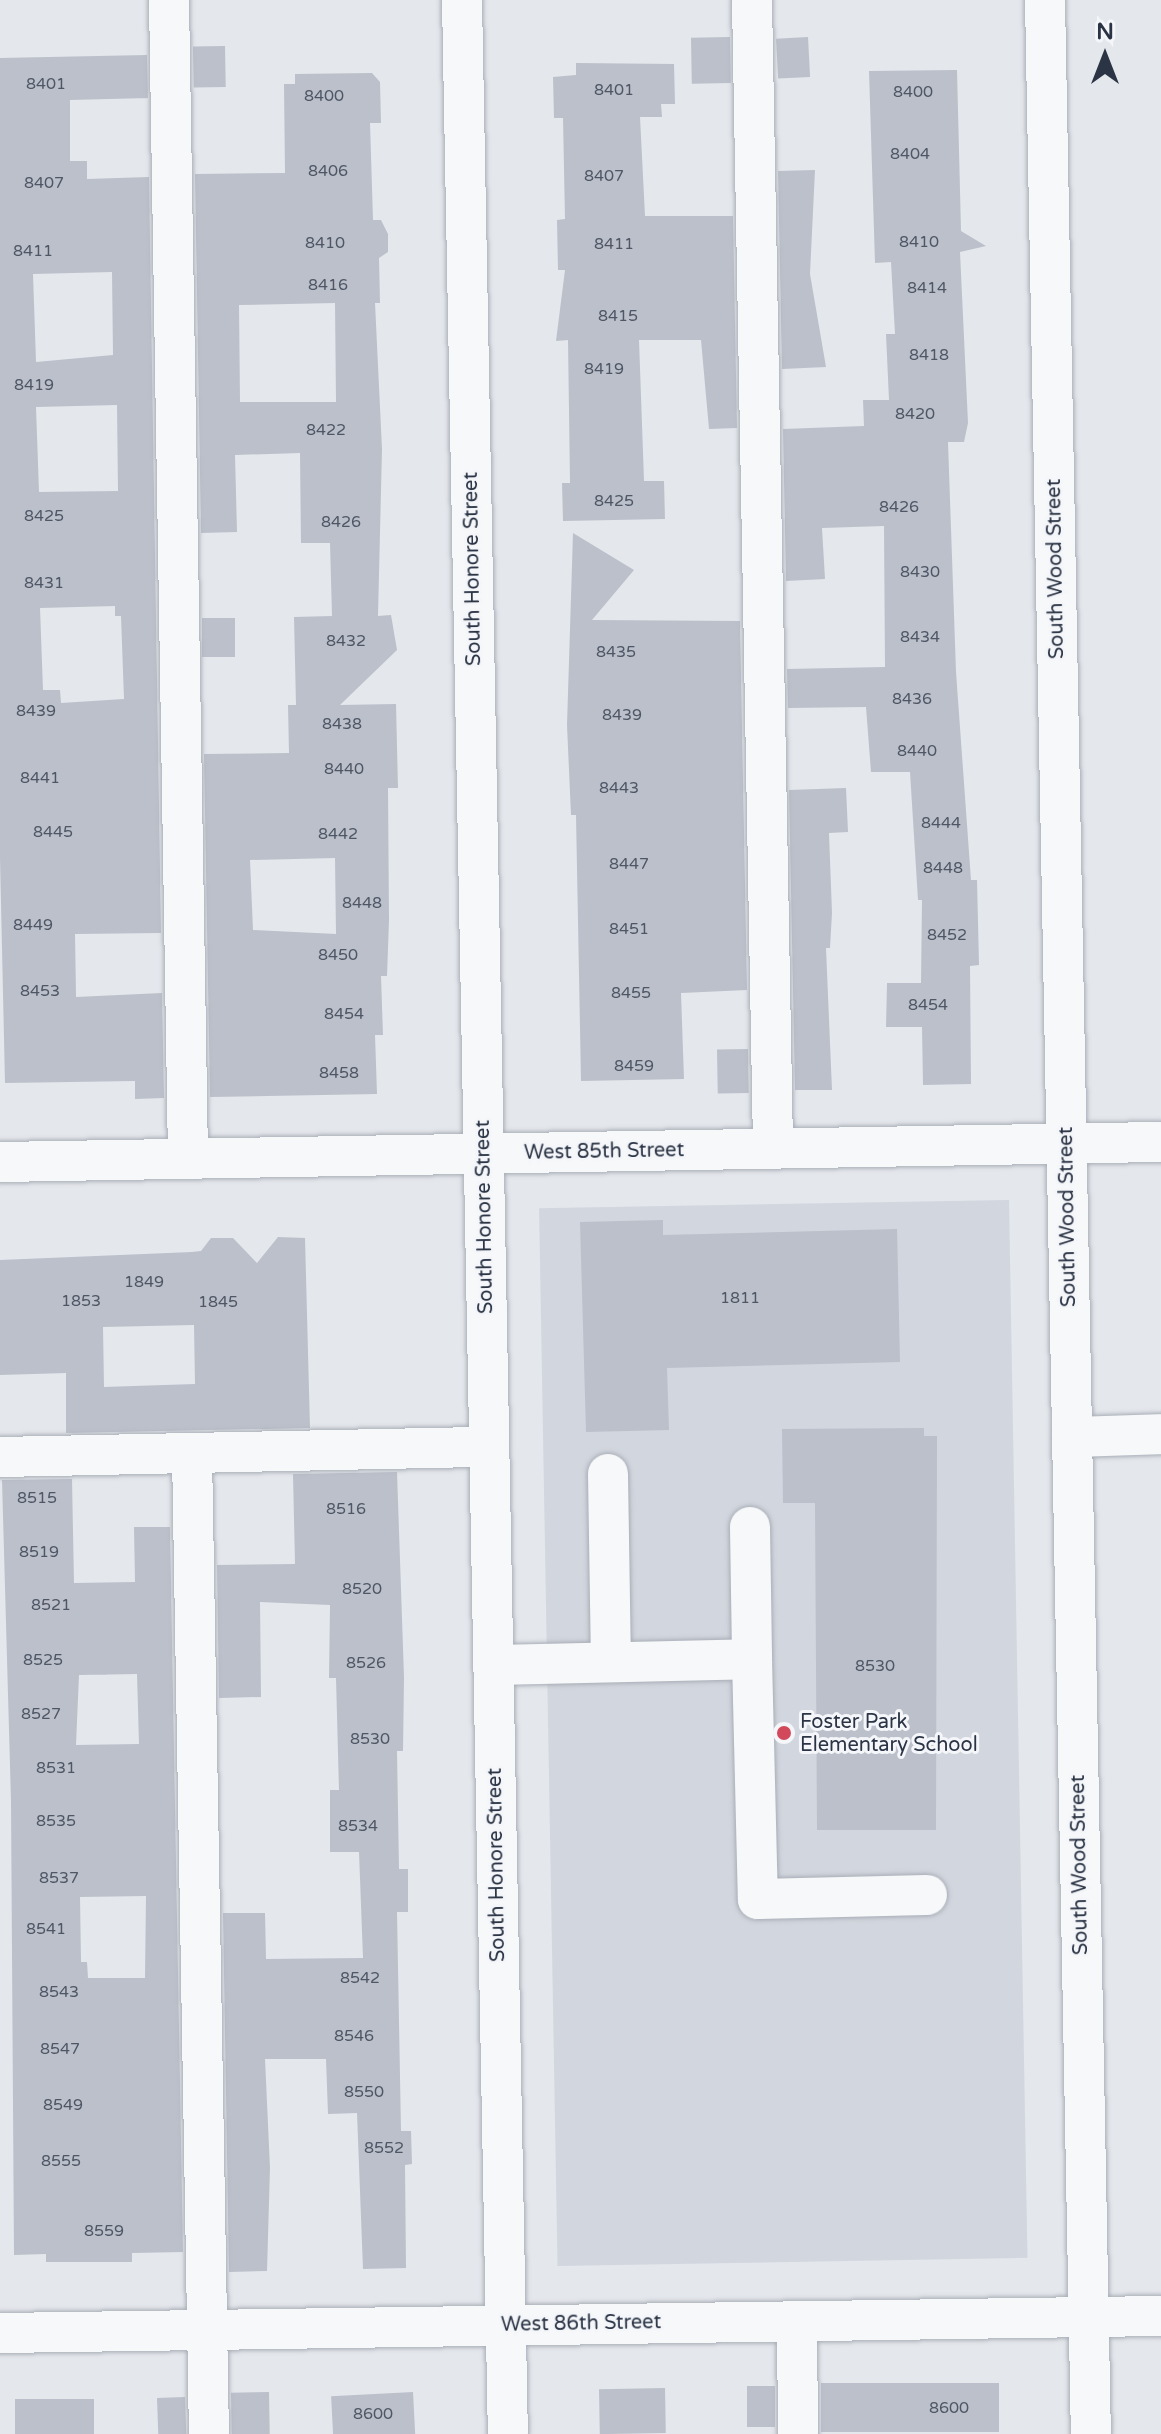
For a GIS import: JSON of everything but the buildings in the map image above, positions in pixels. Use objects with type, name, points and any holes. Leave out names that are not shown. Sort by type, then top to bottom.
[{"type":"street","points":[[169,0],[188,1158]]},
{"type":"street","name":"South Honore Street","points":[[462,0],[508,2434]]},
{"type":"street","points":[[752,0],[773,1149]]},
{"type":"street","name":"South Wood Street","points":[[1045,0],[1091,2434]]},
{"type":"street","name":"West 85th Street","points":[[0,1162],[1161,1142]]},
{"type":"street","points":[[1072,1437],[1161,1434]]},
{"type":"street","points":[[0,1457],[489,1447]]},
{"type":"street","points":[[192,1453],[209,2434]]},
{"type":"street","points":[[608,1474],[611,1662]]},
{"type":"street","points":[[750,1527],[758,1899],[927,1895]]},
{"type":"street","points":[[494,1665],[752,1659]]},
{"type":"street","name":"West 86th Street","points":[[0,2333],[1161,2316]]},
{"type":"street","points":[[797,2321],[798,2434]]},
{"type":"shaded area","name":"Foster Park Elementary School","points":[[1009,1200],[1027,2258],[558,2266],[539,1208]]},
{"type":"place","name":"Foster Park Elementary School","points":[[784,1733]]}]
